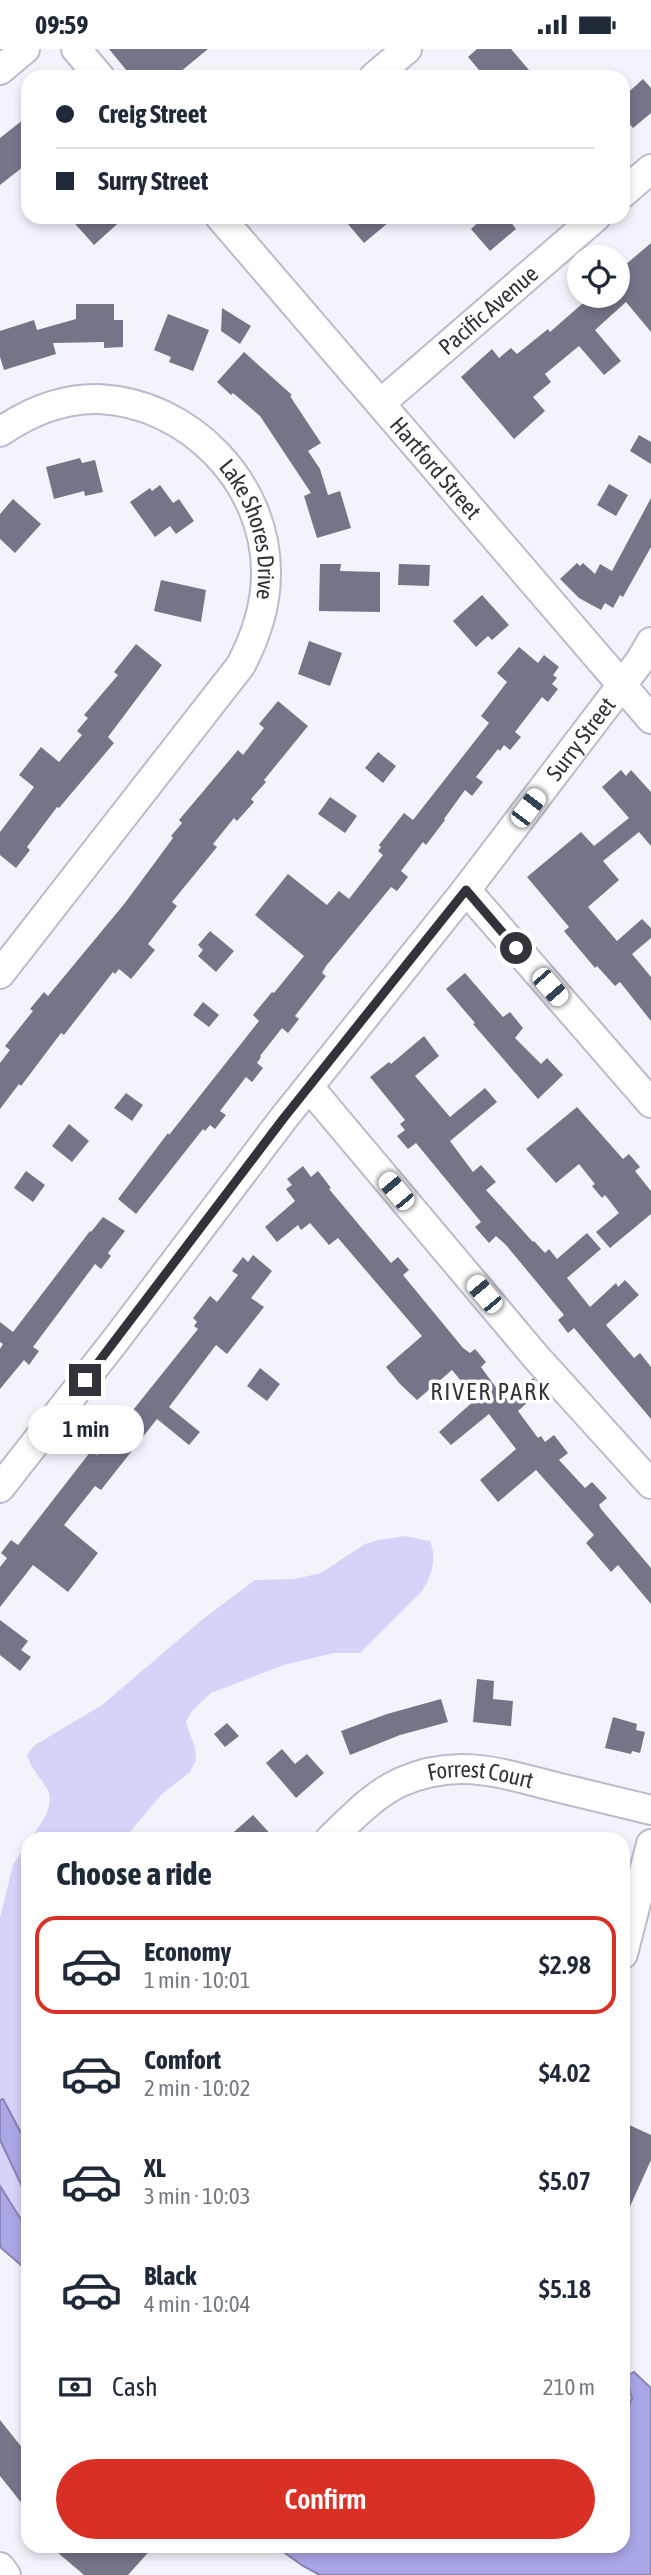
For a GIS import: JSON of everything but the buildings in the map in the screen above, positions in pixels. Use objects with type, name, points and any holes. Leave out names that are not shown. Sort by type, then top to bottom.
[{"type":"street","points":[[0,70],[25,49]]},
{"type":"street","points":[[76,49],[94,70]]},
{"type":"street","points":[[382,70],[407,49]]},
{"type":"street","points":[[630,187],[651,169]]},
{"type":"street","name":"Hartford Street","points":[[226,224],[651,719]]},
{"type":"street","name":"Pacific Avenue","points":[[381,403],[588,224]]},
{"type":"street","name":"Lake Shores Drive","points":[[0,432],[42,409],[69,401],[98,399],[126,402],[158,412],[189,429],[208,444],[225,461],[242,486],[255,514],[263,543],[266,573],[263,609],[255,638],[242,665],[0,974]]},
{"type":"street","name":"Surry Street","points":[[0,1488],[309,1087],[466,890],[651,642]]},
{"type":"street","points":[[466,890],[651,1103]]},
{"type":"street","points":[[309,1087],[536,1357],[651,1484]]},
{"type":"street","name":"Forrest Court","points":[[337,1832],[390,1788],[428,1773],[457,1768],[486,1769],[651,1810]]},
{"type":"street","points":[[630,1926],[651,1844]]},
{"type":"street","points":[[0,2567],[6,2575]]},
{"type":"shaded area","points":[[405,1536],[430,1541],[433,1561],[422,1591],[360,1653],[334,1653],[284,1665],[211,1693],[192,1711],[186,1722],[196,1760],[190,1772],[161,1795],[130,1832],[35,1832],[47,1813],[50,1798],[27,1755],[35,1745],[102,1705],[203,1619],[255,1580],[295,1579],[321,1573],[365,1544]]},
{"type":"shaded area","points":[[21,1853],[21,2133],[3,2099],[0,2100],[0,1918],[13,1865]]},
{"type":"shaded area","points":[[3,2099],[21,2133],[21,2184],[0,2140],[0,2100]]},
{"type":"shaded area","points":[[0,2140],[21,2184],[21,2219],[0,2186]]},
{"type":"shaded area","points":[[0,2186],[21,2219],[21,2265],[0,2247]]},
{"type":"shaded area","points":[[634,2372],[651,2388],[651,2575],[320,2575],[285,2553],[630,2553],[630,2374]]},
{"type":"district","name":"RIVER PARK","points":[[491,1392]]},
{"type":"route","points":[[85,1380],[283,1119],[466,890],[516,948]]}]
